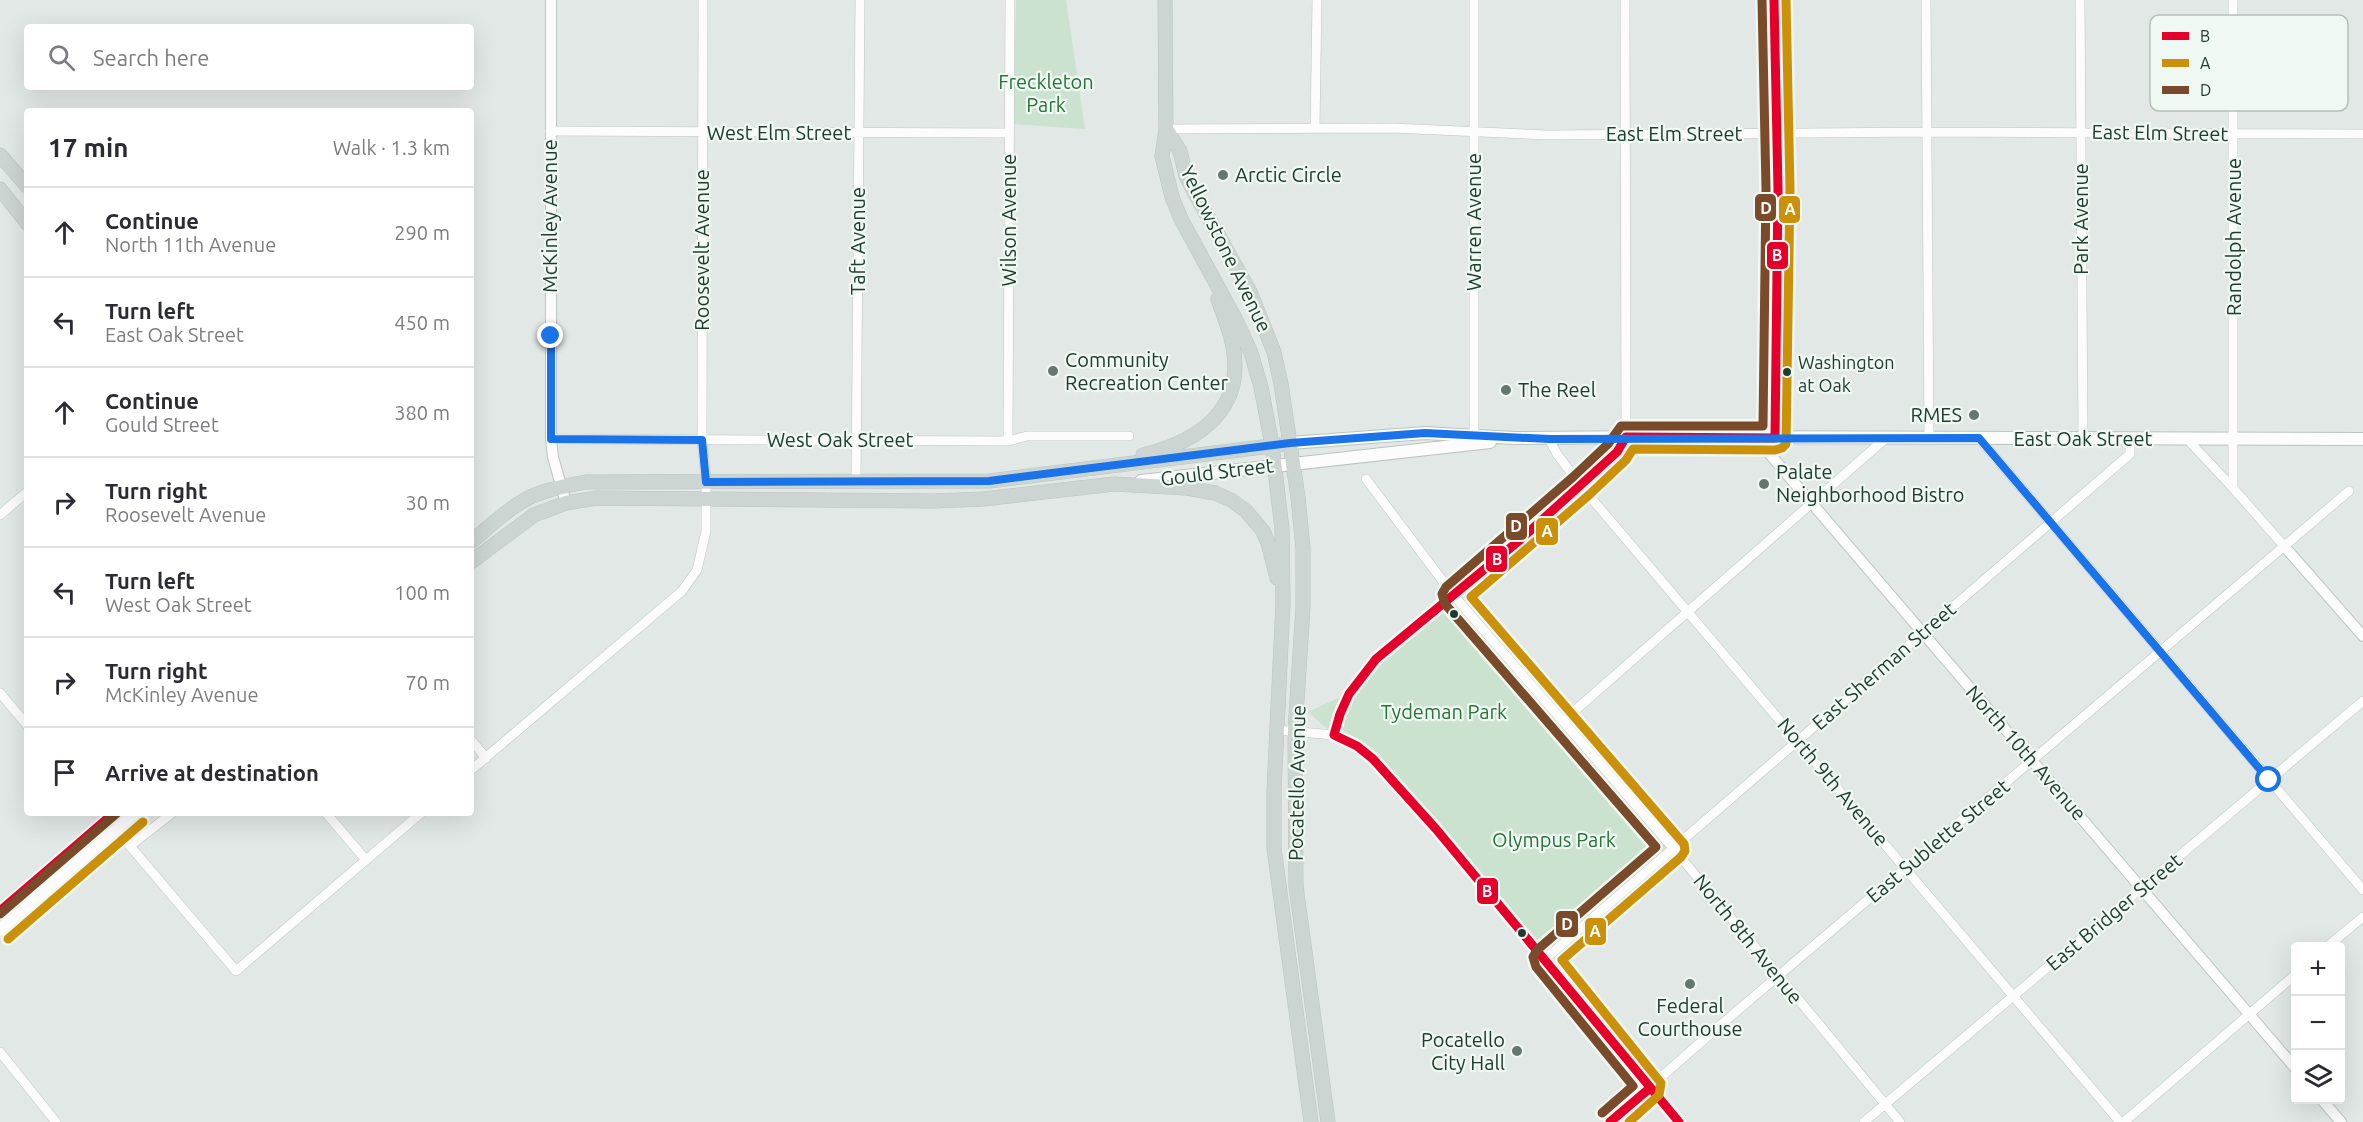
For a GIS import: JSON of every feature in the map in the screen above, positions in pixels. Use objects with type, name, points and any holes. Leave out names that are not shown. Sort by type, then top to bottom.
[{"type":"main road","name":"Yellowstone Avenue","points":[[1165,0],[1166,129],[1162,156],[1172,197],[1251,353],[1261,387],[1272,445]]},
{"type":"main road","name":"Yellowstone Avenue","points":[[1166,129],[1180,151],[1186,176],[1250,292],[1262,320],[1274,352],[1290,443]]},
{"type":"main road","points":[[0,155],[24,183]]},
{"type":"main road","points":[[0,189],[24,219]]},
{"type":"main road","points":[[1080,470],[1175,446],[1202,432],[1219,415],[1233,379],[1233,352],[1231,338],[1211,277]]},
{"type":"main road","name":"East Oak Street","points":[[1290,443],[1406,434],[1474,440]]},
{"type":"main road","name":"East Oak Street","points":[[1293,463],[1474,440],[1515,438],[2363,439]]},
{"type":"main road","name":"Gould Street","points":[[474,539],[502,515],[525,500],[561,487],[586,482],[989,481],[1290,443]]},
{"type":"main road","name":"Pocatello Avenue","points":[[1290,443],[1303,549],[1303,607],[1295,731],[1296,886],[1328,1122]]},
{"type":"main road","name":"Pocatello Avenue","points":[[1272,445],[1282,529],[1284,603],[1277,730],[1274,848],[1311,1122]]},
{"type":"main road","name":"Gould Street","points":[[474,560],[534,515],[566,503],[597,498],[959,500],[1022,495],[1293,463]]},
{"type":"main road","points":[[1114,484],[1204,490],[1223,496],[1241,507],[1263,531],[1284,603]]},
{"type":"main road","points":[[0,911],[111,816]]},
{"type":"main road","points":[[0,930],[132,816]]},
{"type":"street","name":"McKinley Avenue","points":[[551,0],[551,439],[566,503]]},
{"type":"street","name":"Roosevelt Avenue","points":[[474,768],[682,591],[697,570],[706,531],[707,499],[702,440],[703,0]]},
{"type":"street","name":"Taft Avenue","points":[[856,482],[860,0]]},
{"type":"street","name":"Wilson Avenue","points":[[1008,441],[1010,0]]},
{"type":"street","points":[[1315,128],[1317,0]]},
{"type":"street","name":"Warren Avenue","points":[[1474,0],[1474,440]]},
{"type":"street","points":[[1334,735],[1345,703],[1360,676],[1376,659],[1454,596],[1581,486],[1617,452],[1626,437],[1625,0]]},
{"type":"street","points":[[1774,0],[1775,134],[1778,189],[1775,438]]},
{"type":"street","points":[[1926,0],[1929,438]]},
{"type":"street","name":"Park Avenue","points":[[2080,0],[2083,439]]},
{"type":"street","name":"Randolph Avenue","points":[[2233,0],[2233,15]]},
{"type":"street","name":"Randolph Avenue","points":[[2233,488],[2234,111]]},
{"type":"street","name":"East Elm Street","points":[[1166,129],[1315,128],[1547,135],[1927,132],[2363,134]]},
{"type":"street","name":"West Elm Street","points":[[550,131],[1009,134]]},
{"type":"street","name":"West Oak Street","points":[[551,439],[1008,441],[1027,436],[1129,436]]},
{"type":"street","name":"North 10th Avenue","points":[[1756,438],[2291,1064]]},
{"type":"street","points":[[1563,721],[1886,438]]},
{"type":"street","points":[[1979,438],[2363,890]]},
{"type":"street","name":"North 9th Avenue","points":[[1549,439],[1557,454],[1581,486],[2122,1122]]},
{"type":"street","name":"East Sherman Street","points":[[1545,959],[2130,454],[2130,439]]},
{"type":"street","points":[[2187,439],[2363,636]]},
{"type":"street","name":"North 8th Avenue","points":[[1366,479],[1454,596],[1673,848],[1900,1122]]},
{"type":"street","name":"East Sublette Street","points":[[1610,1122],[1717,1028],[2349,491]]},
{"type":"street","points":[[0,515],[24,495]]},
{"type":"street","points":[[0,693],[24,719]]},
{"type":"street","name":"East Bridger Street","points":[[1864,1122],[2363,701]]},
{"type":"street","points":[[1277,730],[1334,735],[1357,746],[1373,759],[1545,959],[1679,1122]]},
{"type":"street","points":[[474,744],[486,758]]},
{"type":"street","points":[[105,816],[236,971],[417,816]]},
{"type":"street","points":[[130,846],[168,816]]},
{"type":"street","points":[[329,816],[366,860]]},
{"type":"street","points":[[2333,942],[2363,917]]},
{"type":"street","points":[[2122,1122],[2291,977]]},
{"type":"street","points":[[0,1053],[55,1122]]},
{"type":"street","points":[[2325,1104],[2341,1122]]},
{"type":"green space","name":"Freckleton Park","points":[[1016,0],[1066,0],[1085,129],[1013,124]]},
{"type":"green space","points":[[1454,596],[1673,848],[1545,959],[1373,759],[1334,735],[1308,712],[1349,693],[1360,676]]},
{"type":"transit line","name":"D","points":[[1602,1113],[1633,1086],[1536,967],[1533,957],[1537,950],[1656,847],[1445,604],[1442,594],[1446,587],[1573,477],[1608,444],[1621,426],[1763,426],[1766,189],[1762,0]]},
{"type":"transit line","name":"B","points":[[1679,1122],[1436,829],[1373,759],[1357,746],[1334,735],[1349,694],[1376,659],[1521,539],[1617,452],[1626,437],[1775,438],[1778,189],[1774,0]]},
{"type":"transit line","name":"A","points":[[1629,1122],[1659,1095],[1661,1083],[1562,960],[1681,857],[1685,851],[1684,844],[1471,597],[1589,495],[1626,460],[1633,449],[1775,450],[1786,444],[1790,189],[1786,0]]},
{"type":"transit line","name":"B","points":[[0,911],[111,816]]},
{"type":"transit line","name":"D","points":[[0,914],[114,816]]},
{"type":"transit line","name":"A","points":[[8,939],[143,822]]},
{"type":"transit line","name":"B","points":[[1610,1122],[1650,1088]]},
{"type":"place","name":"Arctic Circle","points":[[1223,175]]},
{"type":"place","name":"Community Recreation Center","points":[[1053,371]]},
{"type":"place","name":"Washington at Oak","points":[[1787,372]]},
{"type":"place","name":"The Reel","points":[[1506,390]]},
{"type":"place","name":"RMES","points":[[1974,415]]},
{"type":"place","name":"Palate Neighborhood Bistro","points":[[1764,484]]},
{"type":"place","name":"Federal Courthouse","points":[[1690,984]]},
{"type":"place","name":"Pocatello City Hall","points":[[1517,1051]]},
{"type":"route","points":[[551,336],[551,439],[702,440],[706,482],[989,481],[1290,443],[1425,433],[1549,439],[1979,438],[2269,780]]},
{"type":"park label","name":"Tydeman Park","points":[[1444,712]]},
{"type":"park label","name":"Olympus Park","points":[[1554,840]]}]
